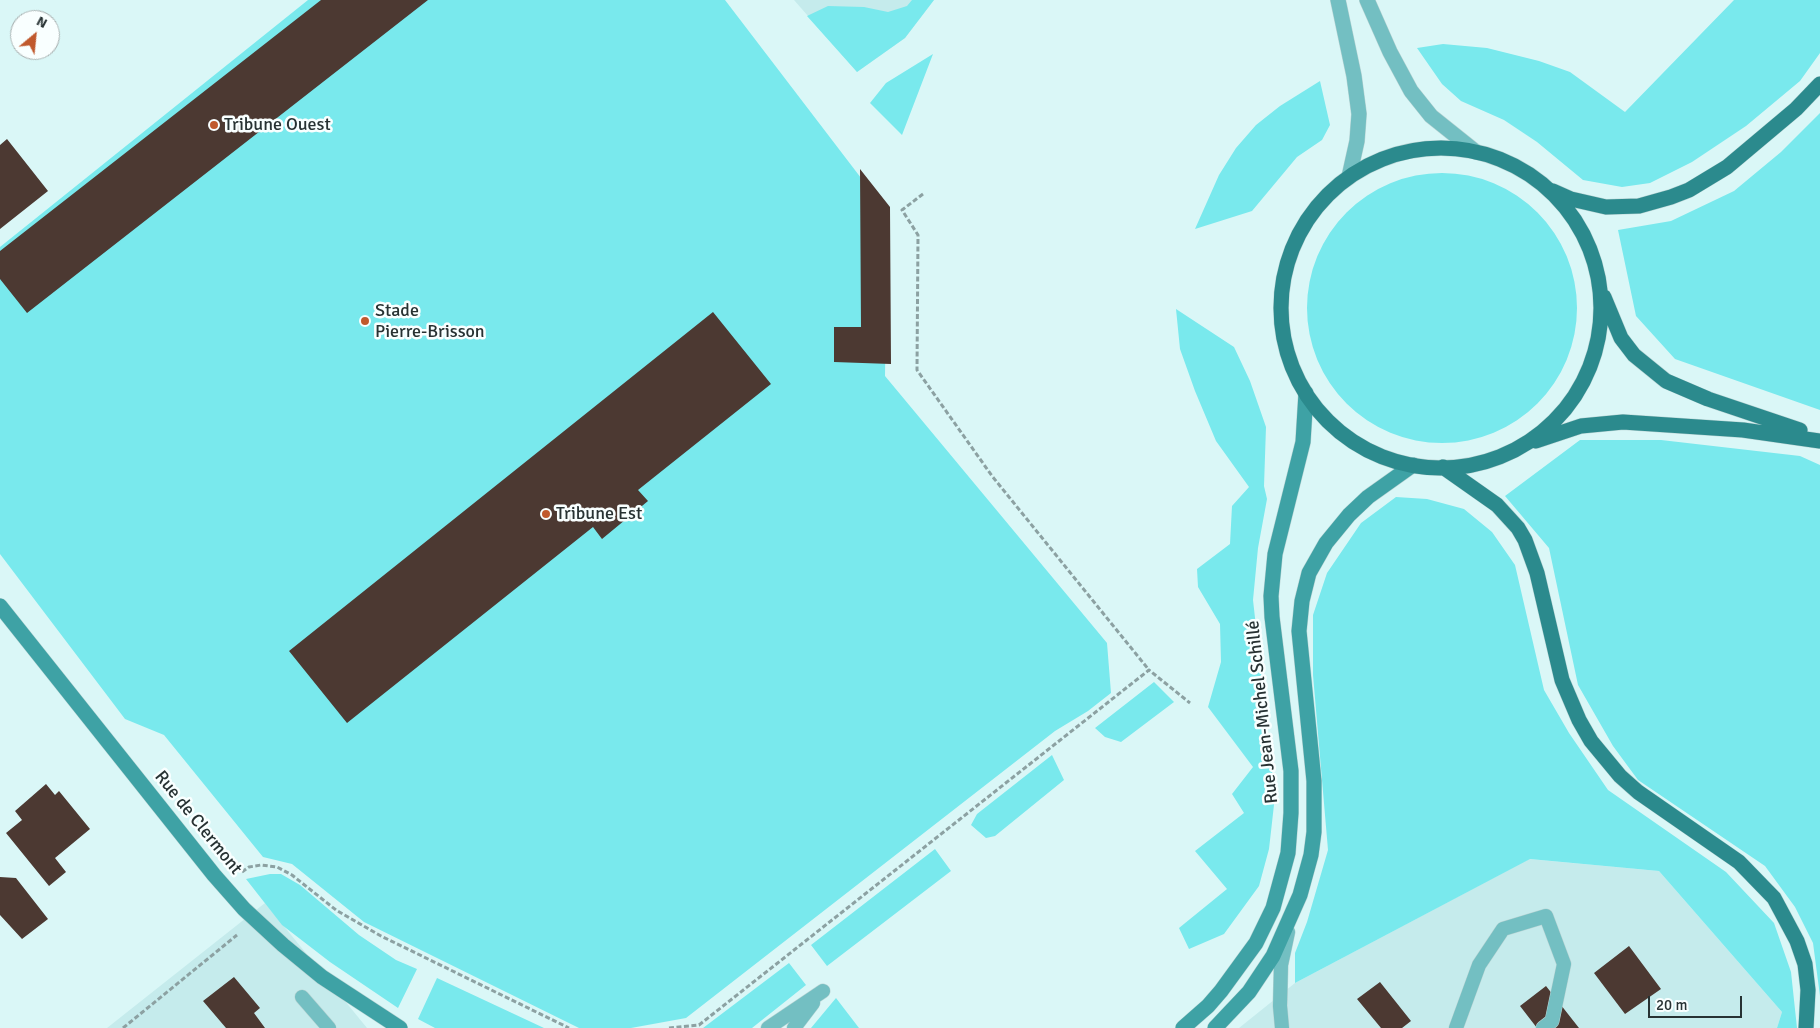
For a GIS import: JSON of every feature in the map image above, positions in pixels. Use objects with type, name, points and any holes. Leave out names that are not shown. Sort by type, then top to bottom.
[{"type":"main road","points":[[1820,84],[1796,109],[1727,166],[1689,190],[1639,206],[1606,207],[1571,199],[1542,185],[1511,165],[1476,152],[1440,148],[1416,150],[1381,160],[1349,177],[1324,198],[1308,220],[1294,243],[1284,274],[1281,307],[1284,339],[1293,368],[1306,393],[1319,411],[1343,434],[1371,451],[1413,464],[1443,467],[1480,462],[1571,428],[1606,423],[1743,430],[1820,441]]},
{"type":"main road","points":[[1542,185],[1568,212],[1578,228],[1592,256],[1598,280],[1621,338],[1634,355],[1660,377],[1693,394],[1820,437]]},
{"type":"main road","points":[[1516,449],[1536,436],[1556,419],[1572,400],[1584,378],[1593,355],[1599,330],[1598,280]]},
{"type":"main road","name":"Rue Jean-Michel Schillé","points":[[1183,1028],[1221,991],[1256,943],[1273,908],[1288,853],[1291,813],[1290,771],[1271,596],[1275,554],[1303,442],[1306,393]]},
{"type":"main road","points":[[1214,1028],[1236,1007],[1262,974],[1273,956],[1307,877],[1314,832],[1313,772],[1299,639],[1300,615],[1305,586],[1316,557],[1338,527],[1368,497],[1413,464]]},
{"type":"main road","points":[[1443,467],[1497,505],[1514,523],[1525,540],[1537,573],[1562,680],[1578,720],[1591,741],[1620,776],[1638,792],[1739,862],[1774,898],[1797,941],[1805,964],[1808,990],[1806,1028]]},
{"type":"main road","name":"Rue de Clermont","points":[[0,606],[223,886],[255,920],[322,977],[400,1028]]},
{"type":"street","points":[[1338,0],[1354,76],[1359,114],[1358,134],[1349,177]]},
{"type":"street","points":[[1367,0],[1390,52],[1411,91],[1431,116],[1476,152]]},
{"type":"lane","points":[[1282,1028],[1280,1006],[1282,965],[1292,914]]},
{"type":"lane","points":[[1456,1028],[1479,965],[1503,929],[1546,916],[1564,964],[1552,1021],[1543,1028]]},
{"type":"lane","points":[[768,1028],[823,991],[794,1028]]},
{"type":"lane","points":[[302,996],[329,1028]]},
{"type":"path","points":[[923,194],[902,210],[918,235],[917,370],[992,476],[1148,670],[1190,703]]},
{"type":"path","points":[[669,1028],[699,1025],[1148,670]]},
{"type":"path","points":[[223,886],[249,867],[260,865],[277,867],[292,875],[336,910],[373,932],[569,1028]]},
{"type":"path","points":[[123,1028],[255,920]]},
{"type":"shaded area","points":[[308,0],[725,0],[887,212],[885,376],[1107,643],[1111,693],[1088,711],[1055,731],[686,1018],[631,1028],[579,1028],[364,922],[292,864],[263,857],[164,735],[125,719],[0,554],[0,247]]},
{"type":"shaded area","points":[[794,0],[934,0],[905,38],[857,72]]},
{"type":"shaded area","points":[[912,0],[934,0],[905,38],[857,72],[807,16],[828,6],[864,7],[888,12],[907,6]]},
{"type":"shaded area","points":[[1734,0],[1820,0],[1820,53],[1800,81],[1746,126],[1692,162],[1650,183],[1622,187],[1583,180],[1537,142],[1504,120],[1461,101],[1442,84],[1417,48],[1443,44],[1487,48],[1539,61],[1570,72],[1625,112]]},
{"type":"shaded area","points":[[933,54],[902,135],[870,103],[886,83]]},
{"type":"shaded area","points":[[1320,81],[1330,125],[1322,140],[1297,157],[1252,211],[1195,229],[1219,175],[1236,148],[1256,125],[1280,106]]},
{"type":"shaded area","points":[[1820,113],[1820,410],[1675,359],[1636,316],[1618,230],[1671,221],[1734,191],[1781,152]]},
{"type":"shaded area","points":[[1442,173],[1468,175],[1494,183],[1517,196],[1538,212],[1554,233],[1567,256],[1575,282],[1577,308],[1575,334],[1567,360],[1554,383],[1538,404],[1517,420],[1494,433],[1468,441],[1442,443],[1416,441],[1390,433],[1367,420],[1346,404],[1330,383],[1317,360],[1309,334],[1307,308],[1309,282],[1317,256],[1330,233],[1346,212],[1367,196],[1390,183],[1416,175]]},
{"type":"shaded area","points":[[1176,309],[1234,347],[1250,381],[1266,427],[1264,486],[1267,499],[1258,548],[1253,600],[1275,796],[1269,849],[1259,886],[1224,934],[1189,949],[1179,928],[1227,889],[1195,851],[1244,813],[1232,794],[1253,767],[1208,707],[1221,662],[1220,624],[1198,587],[1197,569],[1230,544],[1232,506],[1249,487],[1216,441],[1195,391],[1180,349]]},
{"type":"shaded area","points":[[1580,440],[1661,440],[1800,456],[1820,465],[1820,996],[1813,943],[1795,907],[1765,866],[1638,780],[1613,746],[1578,685],[1549,548],[1505,496]]},
{"type":"shaded area","points":[[1396,497],[1427,499],[1464,509],[1492,532],[1515,565],[1544,690],[1569,733],[1608,790],[1726,872],[1774,923],[1791,972],[1797,1028],[1777,1028],[1782,1012],[1659,871],[1530,859],[1295,983],[1295,953],[1307,922],[1328,850],[1313,675],[1313,615],[1327,573],[1361,523]]},
{"type":"shaded area","points":[[1154,682],[1174,702],[1121,742],[1105,737],[1095,728]]},
{"type":"shaded area","points":[[1052,755],[1064,780],[995,836],[986,838],[971,825],[977,814]]},
{"type":"shaded area","points":[[935,849],[951,871],[827,966],[811,945]]},
{"type":"shaded area","points":[[1529,859],[1659,871],[1782,1012],[1777,1028],[1239,1028],[1295,983]]},
{"type":"shaded area","points":[[270,874],[281,874],[300,885],[359,935],[396,960],[417,969],[398,1008],[330,962],[282,925],[246,879]]},
{"type":"shaded area","points":[[265,903],[367,1028],[107,1028]]},
{"type":"shaded area","points":[[789,963],[806,985],[752,1028],[703,1028]]},
{"type":"shaded area","points":[[437,978],[544,1028],[435,1028],[418,1019]]},
{"type":"shaded area","points":[[836,998],[859,1028],[811,1028]]},
{"type":"building","name":"Tribune Ouest","points":[[321,0],[428,0],[27,313],[0,279],[0,251]]},
{"type":"building","points":[[7,139],[48,191],[0,229],[0,145]]},
{"type":"building","points":[[860,169],[890,207],[891,364],[834,362],[834,327],[861,327]]},
{"type":"building","name":"Tribune Est","points":[[713,312],[771,384],[638,490],[648,501],[602,539],[593,527],[347,723],[289,651]]},
{"type":"building","points":[[46,784],[55,795],[59,791],[90,829],[55,858],[66,872],[49,886],[6,833],[22,820],[15,811]]},
{"type":"building","points":[[0,877],[16,878],[48,919],[22,939],[0,915]]},
{"type":"building","points":[[1629,946],[1661,989],[1625,1014],[1594,973]]},
{"type":"building","points":[[234,977],[260,1008],[254,1013],[265,1028],[226,1028],[203,1001]]},
{"type":"building","points":[[1380,982],[1411,1021],[1402,1028],[1381,1028],[1357,999]]},
{"type":"building","points":[[1546,986],[1579,1028],[1537,1028],[1520,1006]]},
{"type":"place","name":"Tribune Ouest","points":[[214,125]]},
{"type":"place","name":"Stade Pierre-Brisson","points":[[365,321]]},
{"type":"place","name":"Tribune Est","points":[[546,514]]}]
